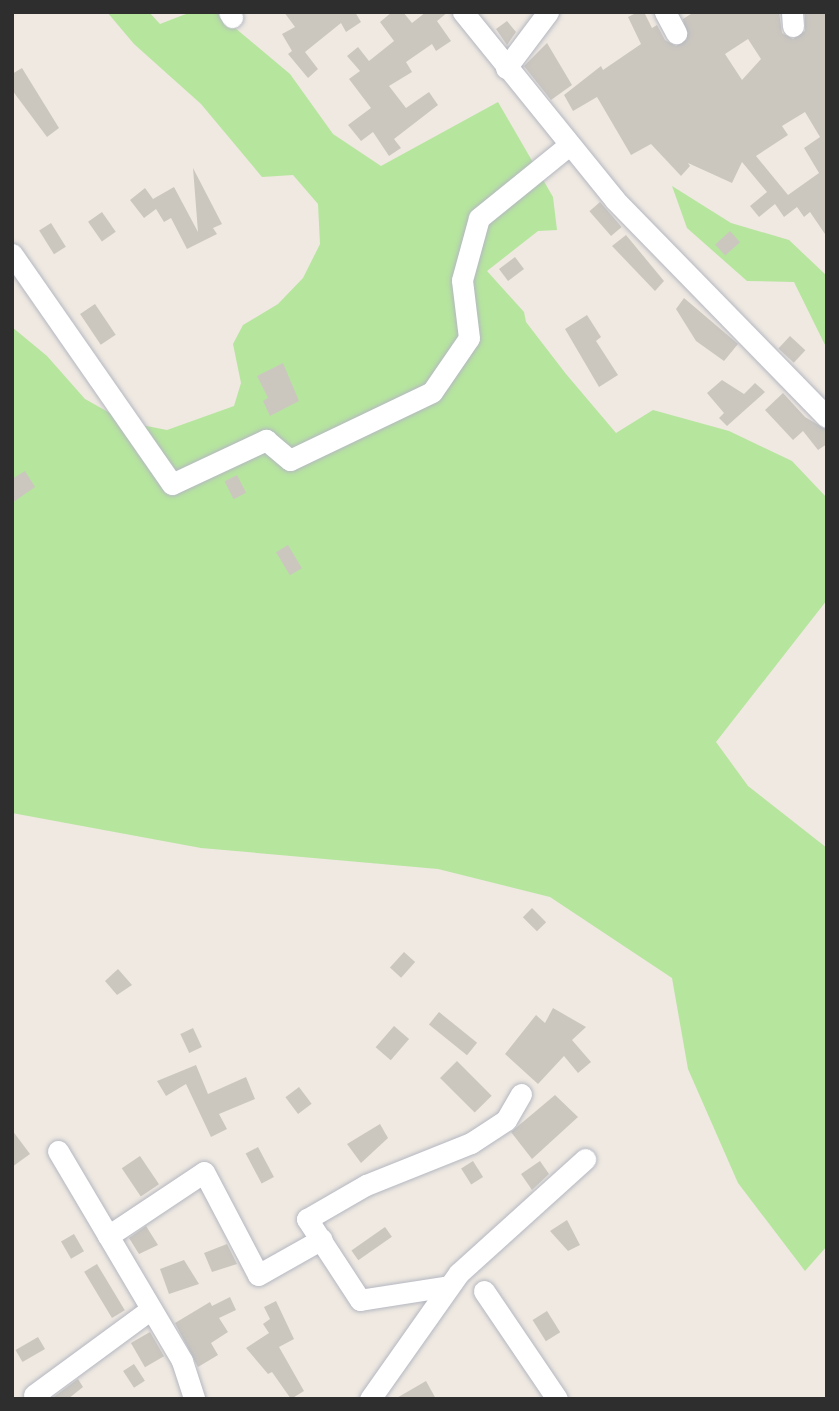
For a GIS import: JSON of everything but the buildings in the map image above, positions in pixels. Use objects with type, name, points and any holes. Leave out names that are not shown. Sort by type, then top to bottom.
[{"type":"street","points":[[463,12],[615,200],[827,417]]},
{"type":"street","points":[[506,68],[548,12]]},
{"type":"street","points":[[665,12],[676,33]]},
{"type":"street","points":[[12,254],[160,473],[173,484],[267,440],[290,460],[432,392],[469,338],[462,279],[479,218],[569,145]]},
{"type":"street","points":[[449,1286],[360,1300],[307,1219],[366,1185],[471,1143],[506,1120],[521,1094]]},
{"type":"street","points":[[58,1151],[182,1361],[194,1399]]},
{"type":"street","points":[[370,1399],[449,1286],[585,1159]]},
{"type":"street","points":[[108,1236],[204,1172],[258,1275],[322,1239]]},
{"type":"street","points":[[484,1291],[557,1399]]},
{"type":"street","points":[[34,1395],[151,1309]]},
{"type":"green space","points":[[107,12],[149,12],[160,24],[191,12],[216,12],[290,74],[333,134],[381,166],[498,102],[553,197],[557,230],[538,231],[487,271],[524,312],[526,322],[566,374],[616,433],[653,410],[729,431],[792,461],[827,498],[827,600],[716,742],[748,786],[827,848],[827,1246],[805,1271],[738,1183],[688,1069],[672,978],[550,897],[438,869],[201,848],[12,813],[12,327],[47,356],[85,399],[126,422],[167,430],[234,406],[241,383],[233,344],[243,325],[278,304],[303,278],[320,244],[318,204],[293,175],[262,177],[201,104],[134,44]]},
{"type":"green space","points":[[672,186],[731,223],[789,240],[827,276],[827,349],[794,282],[747,281],[687,228]]}]
